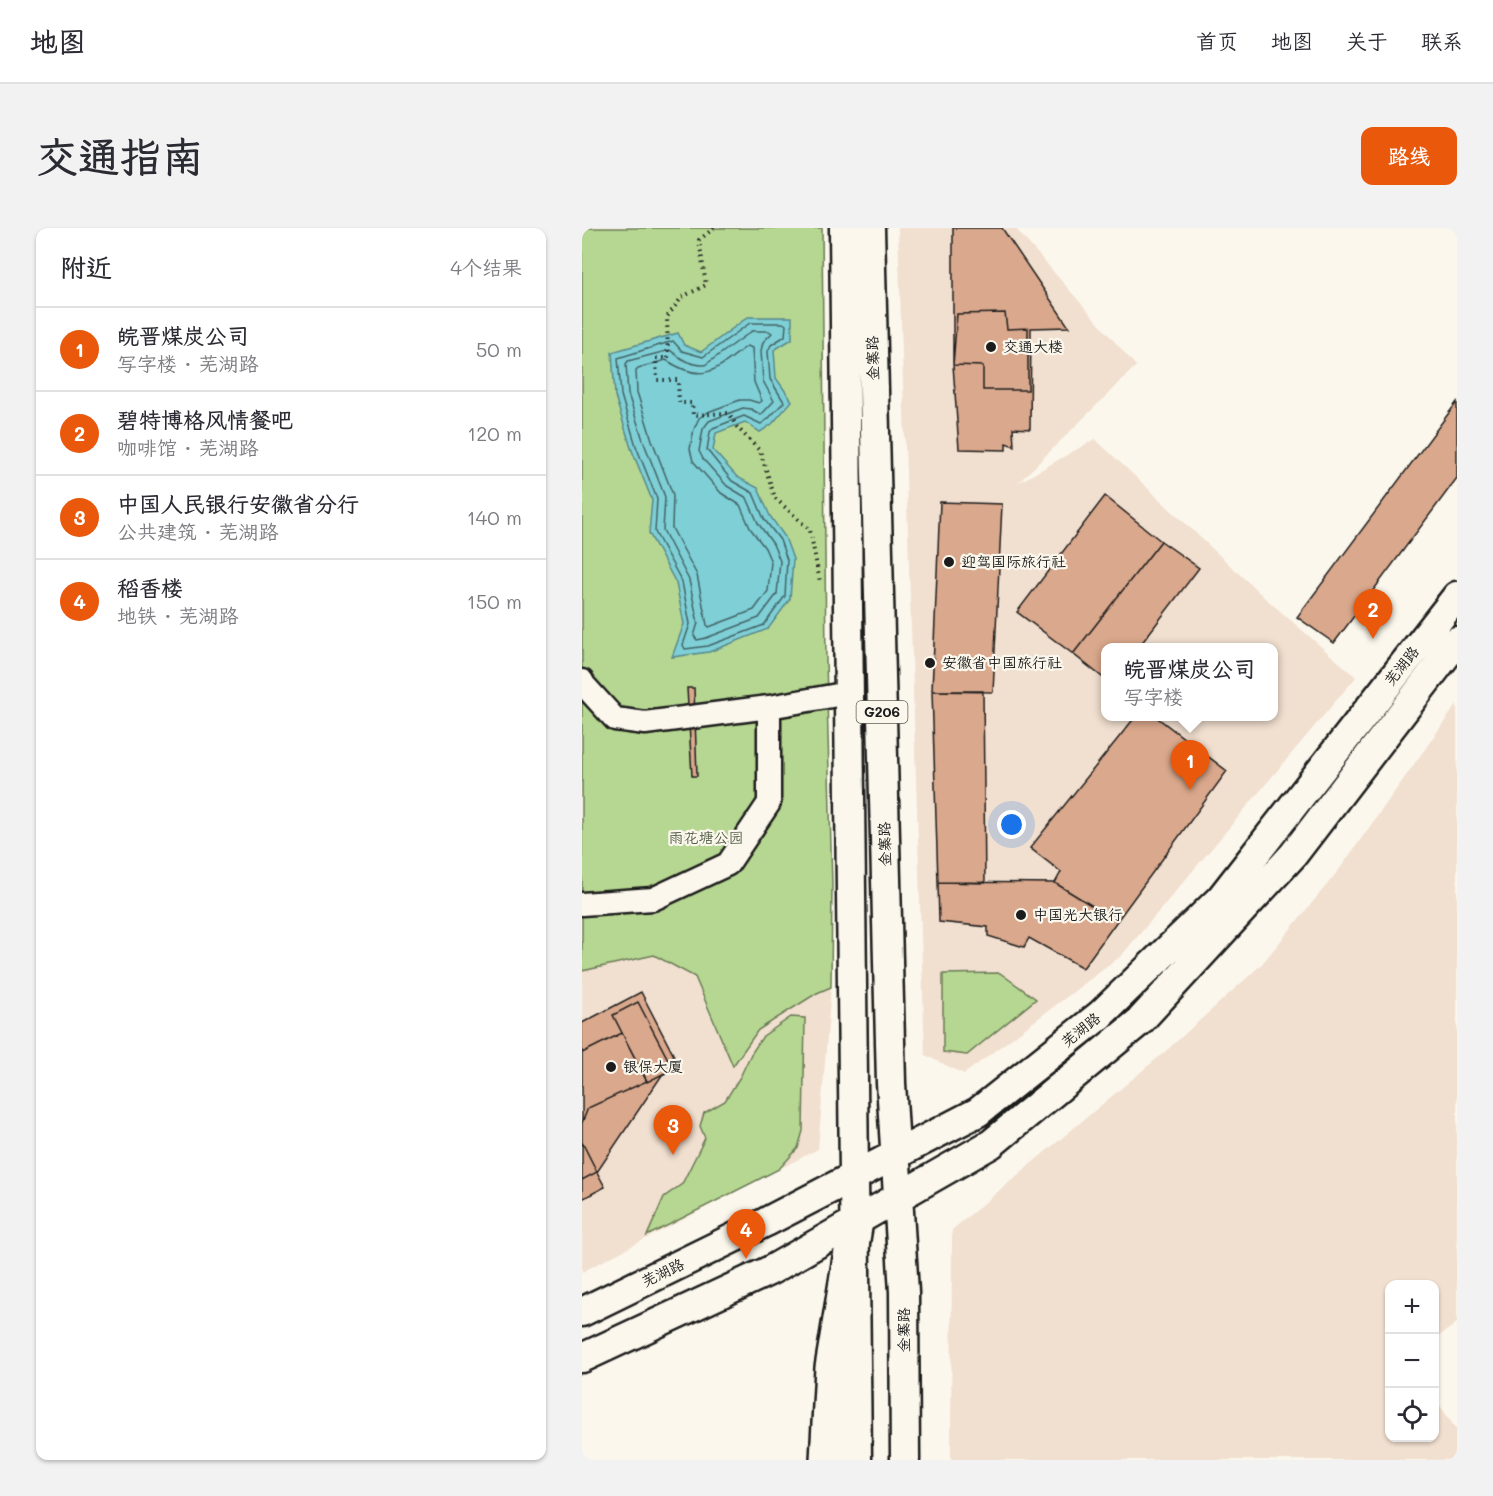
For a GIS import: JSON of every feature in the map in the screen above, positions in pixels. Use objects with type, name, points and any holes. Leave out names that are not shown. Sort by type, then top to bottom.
[{"type":"highway","points":[[827,1460],[832,1368],[856,1221]]},
{"type":"main road","name":"金寨路","points":[[844,228],[857,1460]]},
{"type":"main road","name":"金寨路","points":[[870,228],[891,1083],[904,1292],[905,1460]]},
{"type":"main road","name":"芜湖路","points":[[582,1312],[978,1112],[1100,1015],[1221,898],[1457,596]]},
{"type":"main road","name":"芜湖路","points":[[582,1358],[771,1270],[991,1144],[1139,1022],[1293,855],[1457,641]]},
{"type":"street","points":[[582,681],[615,719],[645,723],[769,707],[849,693]]},
{"type":"street","points":[[582,904],[653,899],[728,864],[770,803],[769,707]]},
{"type":"path","points":[[714,228],[699,240],[706,285],[682,297],[668,317],[668,358],[656,357],[657,380],[678,380],[679,403],[692,403],[693,415],[729,413],[737,427],[760,451],[775,498],[810,530],[821,587]]},
{"type":"shaded area","points":[[898,228],[1015,228],[1136,366],[1018,483],[1095,439],[1265,598],[1356,677],[1121,956],[964,1074],[925,1055]]},
{"type":"shaded area","name":"银保大厦","points":[[582,462],[661,959],[695,977],[733,1065],[758,1030],[817,993],[831,987],[818,1149],[582,1272]]},
{"type":"shaded area","points":[[1457,704],[1457,1323],[1439,1336],[1439,1280],[1385,1280],[1385,1442],[1439,1442],[1439,1404],[1457,1431],[1457,1460],[951,1460],[952,1230],[1166,1051],[1261,965],[1339,870]]},
{"type":"green space","name":"雨花塘公园","points":[[582,228],[822,228],[826,660],[832,885],[831,987],[817,993],[758,1030],[733,1066],[695,977],[654,955],[582,971]]},
{"type":"green space","points":[[1000,973],[1036,999],[967,1055],[943,1052],[943,974]]},
{"type":"green space","points":[[791,1017],[805,1018],[803,1131],[798,1148],[779,1169],[647,1236],[664,1197],[682,1184],[705,1138],[700,1126],[704,1113],[725,1101],[763,1036]]},
{"type":"water","points":[[748,317],[792,317],[792,339],[774,350],[776,378],[792,401],[772,424],[760,432],[745,422],[716,433],[713,450],[737,477],[758,488],[770,516],[785,537],[793,559],[790,599],[768,629],[709,652],[672,657],[684,624],[676,583],[649,533],[652,500],[631,448],[615,396],[612,352],[678,333],[684,345],[701,352]]},
{"type":"building","points":[[953,228],[1002,228],[1069,327],[1031,328],[1030,429],[1013,428],[1014,446],[1006,443],[1006,450],[959,449],[953,365]]},
{"type":"building","name":"交通大楼","points":[[1005,313],[1007,329],[1028,328],[1028,390],[983,390],[983,366],[953,365],[957,314]]},
{"type":"building","points":[[1457,402],[1457,478],[1334,643],[1297,617]]},
{"type":"building","points":[[1105,496],[1161,541],[1073,654],[1017,612]]},
{"type":"building","points":[[940,502],[1002,504],[993,692],[932,691]]},
{"type":"building","points":[[1161,541],[1199,568],[1142,643],[1101,643],[1101,676],[1073,654]]},
{"type":"building","points":[[687,688],[694,688],[697,776],[692,776]]},
{"type":"building","points":[[932,691],[983,691],[985,883],[938,882]]},
{"type":"building","points":[[1132,721],[1162,721],[1227,771],[1117,921],[1055,883],[1061,872],[1030,848]]},
{"type":"building","points":[[938,882],[1055,883],[1117,921],[1083,968],[1029,938],[1024,947],[988,936],[988,927],[939,922]]},
{"type":"building","points":[[641,992],[674,1056],[668,1059],[673,1069],[662,1075],[597,1172],[605,1187],[582,1199],[582,1023]]},
{"type":"building","points":[[638,1002],[673,1069],[647,1082],[613,1015]]},
{"type":"building","name":"银保大厦","points":[[622,1033],[647,1081],[588,1108],[582,1123],[582,1053]]},
{"type":"building","points":[[582,1142],[597,1172],[582,1180]]},
{"type":"place","name":"交通大楼","points":[[991,347]]},
{"type":"place","name":"迎驾国际旅行社","points":[[949,562]]},
{"type":"place","name":"碧特博格风情餐吧","points":[[1373,639]]},
{"type":"place","name":"安徽省中国旅行社","points":[[930,663]]},
{"type":"place","name":"皖晋煤炭公司","points":[[1190,790]]},
{"type":"place","name":"中国光大银行","points":[[1021,915]]},
{"type":"place","name":"银保大厦","points":[[611,1067]]},
{"type":"place","name":"中国人民银行安徽省分行","points":[[673,1155]]},
{"type":"place","name":"稻香楼","points":[[746,1259]]}]
